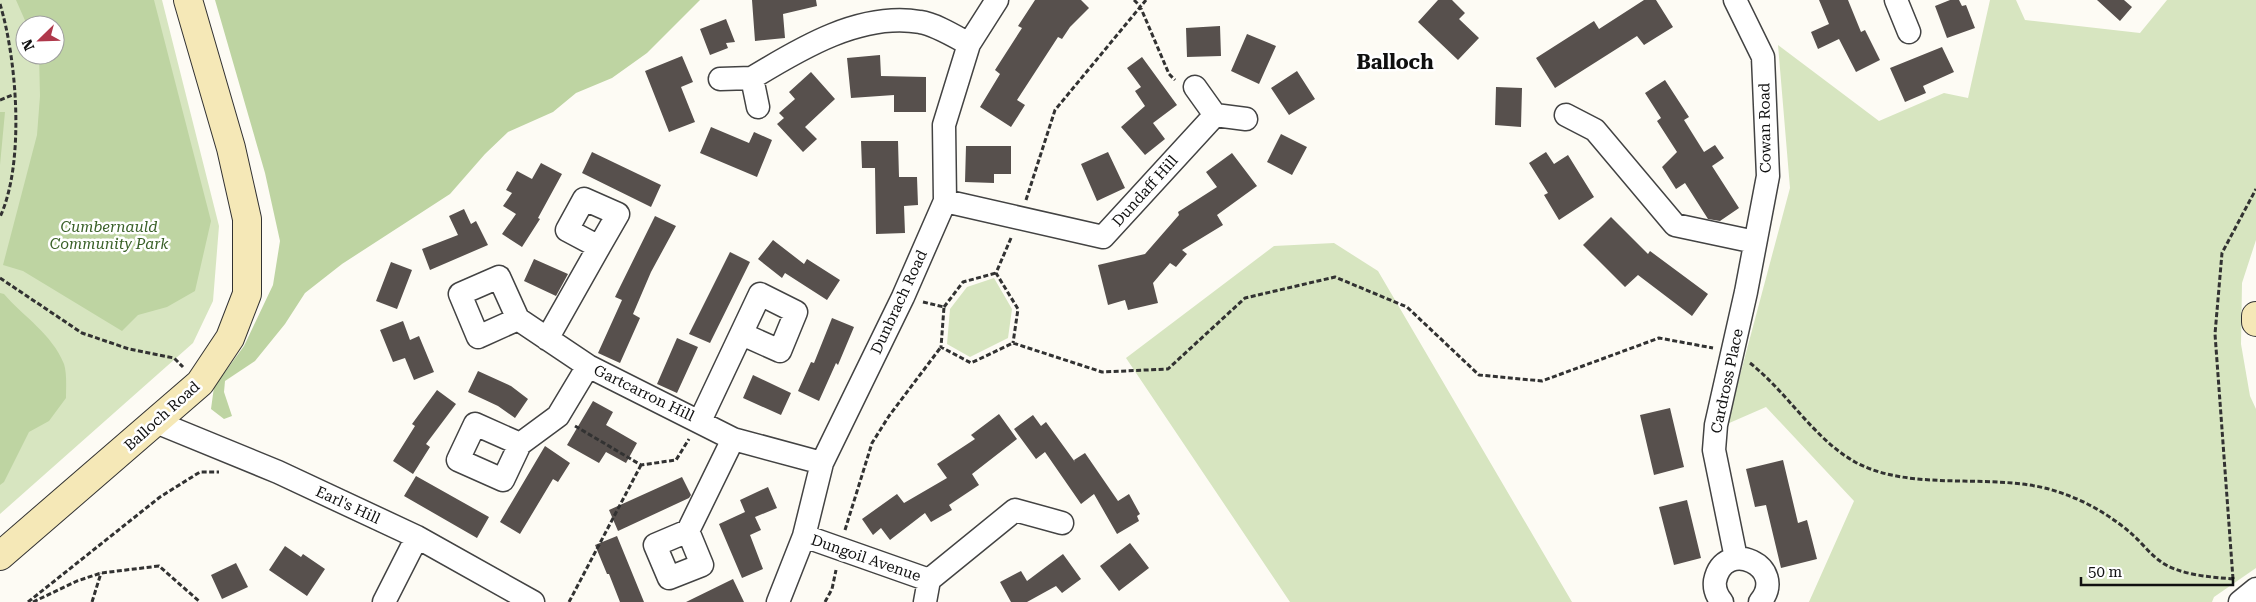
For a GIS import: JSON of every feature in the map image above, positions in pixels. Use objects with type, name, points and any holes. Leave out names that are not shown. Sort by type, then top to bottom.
[{"type":"street","name":"Balloch Road","points":[[0,556],[200,383],[230,338],[248,294],[247,219],[230,148],[188,0]]},
{"type":"street","name":"Dunbrach Road","points":[[778,602],[804,536],[822,463],[903,297],[945,201],[944,125],[970,44],[997,0]]},
{"type":"street","name":"Cowan Road","points":[[1735,0],[1763,57],[1768,176],[1746,292]]},
{"type":"street","points":[[1896,0],[1908,32]]},
{"type":"street","points":[[720,79],[752,78],[783,59],[836,33],[874,21],[921,22],[970,44]]},
{"type":"street","points":[[752,78],[758,107]]},
{"type":"street","points":[[1194,87],[1214,115],[1246,119]]},
{"type":"street","name":"Dundaff Hill","points":[[945,201],[1103,237],[1214,115]]},
{"type":"street","points":[[1566,115],[1595,130],[1675,225],[1755,242]]},
{"type":"street","points":[[546,339],[600,247]]},
{"type":"street","name":"Cardross Place","points":[[1736,558],[1714,450],[1716,425],[1746,292]]},
{"type":"street","points":[[2256,316],[2256,322]]},
{"type":"street","name":"Gartcarron Hill","points":[[518,319],[588,366],[733,439],[822,463]]},
{"type":"street","name":"Gartcarron Hill","points":[[700,421],[742,334]]},
{"type":"street","name":"Gartcarron Hill","points":[[520,444],[558,416],[588,366]]},
{"type":"street","name":"Earl's Hill","points":[[156,422],[278,472],[417,538],[533,602]]},
{"type":"street","points":[[688,531],[733,439]]},
{"type":"street","name":"Dungoil Avenue","points":[[925,602],[929,580],[1015,510],[1062,523]]},
{"type":"street","name":"Dungoil Avenue","points":[[804,536],[929,580]]},
{"type":"street","points":[[384,602],[417,538]]},
{"type":"street","points":[[1722,602],[1718,598],[1714,586],[1717,573],[1725,563],[1736,558],[1749,559],[1760,566],[1766,577],[1767,589],[1760,602]]},
{"type":"street","points":[[2240,602],[2256,589]]},
{"type":"path","points":[[1134,0],[1140,6],[1170,74],[1187,92],[1194,87]]},
{"type":"path","points":[[825,602],[832,589],[839,548],[872,443],[889,416],[941,347],[944,307],[963,282],[996,272],[1020,218],[1055,110],[1146,0]]},
{"type":"path","points":[[0,4],[9,38],[14,69],[15,94],[13,167],[7,201],[0,216]]},
{"type":"path","points":[[0,100],[15,94]]},
{"type":"path","points":[[941,347],[971,364],[1013,343],[1102,372],[1168,370],[1245,298],[1335,277],[1407,307],[1479,375],[1542,381],[1658,338],[1733,352],[1763,374],[1798,414],[1855,462],[1880,473],[1927,479],[2023,484],[2064,493],[2110,518],[2131,533],[2161,562],[2201,576],[2233,579],[2215,334],[2222,253],[2256,189]]},
{"type":"path","points":[[996,272],[1018,309],[1013,343]]},
{"type":"path","points":[[0,278],[82,333],[129,349],[174,358],[200,383]]},
{"type":"path","points":[[903,297],[944,307]]},
{"type":"path","points":[[558,416],[641,466],[676,460],[700,421]]},
{"type":"path","points":[[569,602],[641,466]]},
{"type":"path","points":[[28,602],[160,497],[200,472],[229,472]]},
{"type":"path","points":[[33,602],[101,572],[159,566],[200,602]]},
{"type":"path","points":[[92,602],[101,572]]},
{"type":"green space","name":"Cumbernauld Community Park","points":[[0,0],[162,0],[219,226],[213,301],[193,343],[0,514]]},
{"type":"green space","points":[[16,0],[154,0],[211,221],[195,291],[167,307],[138,315],[122,331],[23,271],[3,265],[37,135],[40,96],[39,65],[65,65],[65,15],[23,15]]},
{"type":"green space","points":[[215,0],[700,0],[647,53],[612,78],[576,93],[553,112],[508,132],[485,154],[450,194],[342,264],[305,293],[285,324],[255,361],[225,381],[224,392],[232,416],[224,419],[211,409],[214,387],[244,346],[273,285],[280,241],[265,173]]},
{"type":"green space","points":[[1990,0],[2016,0],[2025,20],[2140,33],[2167,0],[2256,0],[2256,240],[2242,283],[2241,344],[2250,396],[2256,409],[2256,568],[2214,597],[2212,602],[1809,602],[1854,501],[1766,407],[1727,424],[1790,188],[1778,45],[1879,121],[1944,93],[1968,98]]},
{"type":"green space","points":[[0,112],[5,112],[0,165]]},
{"type":"green space","points":[[1334,243],[1378,271],[1572,602],[1290,602],[1126,358],[1274,246]]},
{"type":"green space","points":[[994,278],[1012,309],[1008,338],[970,357],[947,344],[950,309],[967,287]]},
{"type":"green space","points":[[0,293],[4,294],[37,326],[59,353],[66,372],[66,398],[49,421],[29,432],[4,482],[0,485]]},
{"type":"building","points":[[752,0],[816,0],[817,6],[783,14],[785,38],[755,41]]},
{"type":"building","points":[[1035,0],[1081,0],[1089,8],[1070,27],[1062,39],[1058,37],[1017,100],[1025,105],[1011,127],[980,107],[1000,74],[995,70],[1022,28],[1018,26]]},
{"type":"building","points":[[1438,0],[1452,0],[1465,13],[1459,19],[1479,38],[1458,60],[1418,22]]},
{"type":"building","points":[[1644,0],[1656,0],[1673,27],[1644,45],[1637,36],[1555,88],[1536,58],[1594,21],[1599,29]]},
{"type":"building","points":[[1819,0],[1848,0],[1861,32],[1865,30],[1880,60],[1856,72],[1839,39],[1818,49],[1811,32],[1829,24]]},
{"type":"building","points":[[1950,0],[1959,0],[1962,6],[1966,5],[1975,28],[1947,38],[1935,6]]},
{"type":"building","points":[[2097,0],[2124,0],[2132,7],[2120,21]]},
{"type":"building","points":[[726,19],[735,42],[726,43],[728,48],[710,55],[700,29]]},
{"type":"building","points":[[1220,26],[1221,56],[1187,57],[1186,28]]},
{"type":"building","points":[[1247,34],[1276,46],[1259,84],[1231,71]]},
{"type":"building","points":[[1942,47],[1954,72],[1923,86],[1926,93],[1905,102],[1890,68]]},
{"type":"building","points":[[880,55],[881,76],[926,77],[926,112],[894,112],[894,95],[851,98],[847,58]]},
{"type":"building","points":[[682,56],[693,82],[681,87],[695,122],[669,132],[645,71]]},
{"type":"building","points":[[1142,57],[1177,105],[1153,123],[1165,139],[1145,155],[1121,127],[1145,106],[1135,91],[1141,87],[1127,68]]},
{"type":"building","points":[[1297,71],[1315,99],[1289,115],[1271,88]]},
{"type":"building","points":[[811,72],[835,99],[805,127],[817,139],[803,152],[777,124],[784,118],[779,113],[795,99],[789,92]]},
{"type":"building","points":[[1665,80],[1689,117],[1684,120],[1704,152],[1715,145],[1724,158],[1712,166],[1739,208],[1720,221],[1708,219],[1685,183],[1676,189],[1662,167],[1677,152],[1657,121],[1661,118],[1645,93]]},
{"type":"building","points":[[1496,87],[1522,88],[1521,127],[1495,125]]},
{"type":"building","points":[[711,127],[749,143],[754,132],[772,140],[757,177],[700,153]]},
{"type":"building","points":[[1281,134],[1307,147],[1292,175],[1267,162]]},
{"type":"building","points":[[861,141],[898,141],[899,177],[917,177],[918,205],[904,206],[905,233],[876,234],[875,168],[862,168]]},
{"type":"building","points":[[966,146],[1011,146],[1011,174],[994,174],[994,183],[965,182]]},
{"type":"building","points":[[592,152],[661,185],[651,207],[582,173]]},
{"type":"building","points":[[1108,152],[1125,188],[1097,201],[1081,164]]},
{"type":"building","points":[[1546,152],[1554,164],[1568,155],[1594,197],[1559,220],[1544,195],[1548,193],[1529,163]]},
{"type":"building","points":[[1232,153],[1257,186],[1217,215],[1223,225],[1182,250],[1187,254],[1176,267],[1170,263],[1153,283],[1158,303],[1128,310],[1125,300],[1108,305],[1098,265],[1145,254],[1179,215],[1178,212],[1217,187],[1206,172]]},
{"type":"building","points":[[541,163],[562,174],[538,218],[540,219],[522,247],[502,234],[516,214],[503,206],[512,193],[506,190],[517,171],[532,179]]},
{"type":"building","points":[[464,209],[471,224],[476,221],[488,245],[430,270],[422,249],[458,235],[449,216]]},
{"type":"building","points":[[655,216],[676,226],[651,272],[633,314],[640,318],[620,363],[598,353],[622,300],[615,297]]},
{"type":"building","points":[[1611,217],[1648,254],[1650,251],[1708,294],[1692,316],[1638,275],[1625,287],[1583,245]]},
{"type":"building","points":[[773,240],[804,264],[807,259],[840,280],[827,300],[785,273],[782,278],[758,259]]},
{"type":"building","points":[[730,252],[750,262],[710,343],[689,334]]},
{"type":"building","points":[[534,259],[568,274],[556,296],[524,281]]},
{"type":"building","points":[[391,262],[412,270],[397,309],[376,301]]},
{"type":"building","points":[[832,318],[854,327],[838,365],[836,363],[819,401],[798,391],[811,362],[814,363]]},
{"type":"building","points":[[403,321],[410,340],[419,336],[434,372],[414,380],[405,358],[393,362],[380,330]]},
{"type":"building","points":[[677,338],[698,347],[677,393],[657,384]]},
{"type":"building","points":[[478,371],[511,386],[528,399],[515,418],[498,406],[468,392]]},
{"type":"building","points":[[753,375],[791,393],[781,415],[743,398]]},
{"type":"building","points":[[437,390],[456,404],[426,444],[430,447],[413,474],[393,461],[415,426],[412,424]]},
{"type":"building","points":[[593,401],[613,412],[606,425],[637,443],[626,463],[606,452],[599,463],[567,445]]},
{"type":"building","points":[[1670,408],[1684,467],[1654,475],[1640,415]]},
{"type":"building","points":[[999,414],[1017,439],[972,474],[979,485],[949,505],[952,510],[931,522],[925,513],[890,540],[881,528],[873,535],[862,519],[897,494],[904,503],[947,478],[937,464],[975,439],[971,435]]},
{"type":"building","points":[[1033,415],[1041,426],[1046,422],[1075,462],[1074,460],[1085,453],[1118,501],[1129,494],[1140,514],[1137,516],[1139,521],[1117,534],[1094,494],[1081,504],[1045,452],[1036,459],[1014,429]]},
{"type":"building","points":[[545,446],[570,463],[558,482],[553,479],[520,534],[500,522]]},
{"type":"building","points":[[1783,460],[1798,523],[1807,520],[1817,559],[1781,568],[1766,505],[1755,507],[1746,469]]},
{"type":"building","points":[[416,476],[489,517],[477,538],[404,496]]},
{"type":"building","points":[[682,477],[691,495],[689,498],[618,531],[609,510]]},
{"type":"building","points":[[768,487],[777,508],[755,517],[761,530],[750,535],[763,569],[742,578],[719,524],[745,512],[740,500]]},
{"type":"building","points":[[1687,500],[1701,558],[1674,565],[1659,507]]},
{"type":"building","points":[[617,536],[644,602],[620,602],[595,545]]},
{"type":"building","points":[[1130,543],[1149,568],[1119,591],[1100,566]]},
{"type":"building","points":[[285,546],[301,557],[303,554],[325,569],[307,596],[269,570]]},
{"type":"building","points":[[1063,554],[1081,579],[1062,593],[1056,586],[1027,602],[1011,602],[1000,582],[1021,571],[1027,581]]},
{"type":"building","points":[[236,563],[248,587],[222,599],[211,575]]},
{"type":"building","points":[[733,579],[744,602],[686,602]]},
{"type":"district","name":"Balloch","points":[[1395,62]]}]
